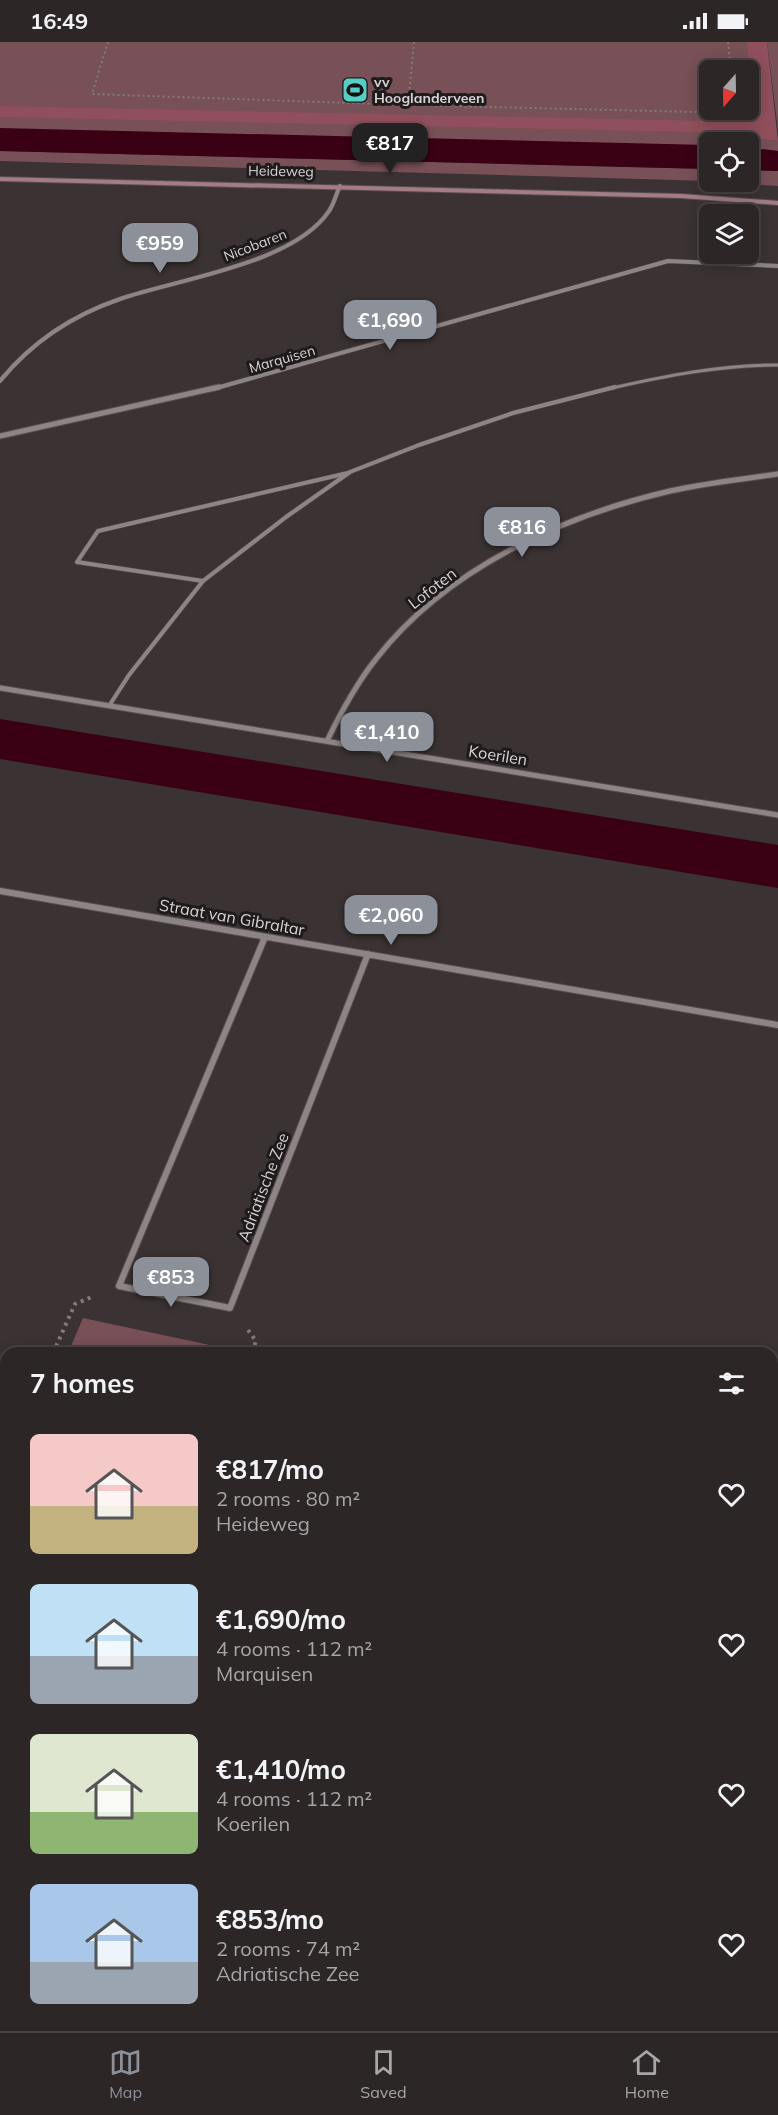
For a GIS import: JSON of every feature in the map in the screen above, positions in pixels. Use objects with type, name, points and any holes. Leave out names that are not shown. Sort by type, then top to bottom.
[{"type":"street","name":"Heideweg","points":[[0,178],[681,196],[778,203]]},
{"type":"street","name":"Nicobaren","points":[[0,381],[41,342],[89,312],[143,290],[255,259],[296,240],[325,215],[335,202],[340,186]]},
{"type":"street","name":"Marquisen","points":[[0,436],[213,389],[668,261],[778,266]]},
{"type":"street","name":"Lofoten","points":[[327,741],[342,709],[384,650],[417,616],[452,587],[495,560],[551,531],[610,507],[658,494],[778,474]]},
{"type":"street","name":"Koerilen","points":[[0,688],[778,815]]},
{"type":"street","name":"Straat van Gibraltar","points":[[0,891],[778,1025]]},
{"type":"street","points":[[119,1286],[265,937]]},
{"type":"street","name":"Adriatische Zee","points":[[119,1286],[230,1308],[368,954]]},
{"type":"lane","points":[[203,581],[77,562],[98,531],[350,472],[419,445],[513,413],[664,376],[739,365],[778,364]]},
{"type":"lane","points":[[109,706],[129,675],[203,581],[286,517],[350,472]]},
{"type":"path","points":[[108,42],[92,94],[699,112]]},
{"type":"path","points":[[408,105],[414,42]]},
{"type":"path","points":[[728,42],[730,60]]},
{"type":"path","points":[[56,1347],[75,1304],[119,1286]]},
{"type":"shaded area","name":"vv Hooglanderveen","points":[[0,42],[751,42],[753,60],[699,60],[699,120],[759,120],[759,113],[762,139],[778,141],[778,151],[763,149],[759,152],[759,132],[699,132],[699,160],[0,140]]},
{"type":"shaded area","points":[[747,42],[767,42],[778,141],[759,139],[759,132],[0,117],[0,106],[755,122],[755,120],[759,120],[759,60],[749,60]]},
{"type":"shaded area","points":[[767,42],[778,42],[778,130]]},
{"type":"shaded area","points":[[0,128],[699,145],[699,169],[0,151]]},
{"type":"shaded area","points":[[759,149],[778,151],[778,171],[759,170]]},
{"type":"shaded area","points":[[0,151],[699,169],[699,181],[0,161]]},
{"type":"shaded area","points":[[759,170],[778,171],[778,186],[759,185]]},
{"type":"shaded area","points":[[0,719],[778,845],[778,888],[0,759]]},
{"type":"shaded area","points":[[83,1318],[219,1347],[71,1347]]},
{"type":"place","name":"vv Hooglanderveen","points":[[355,90]]}]
